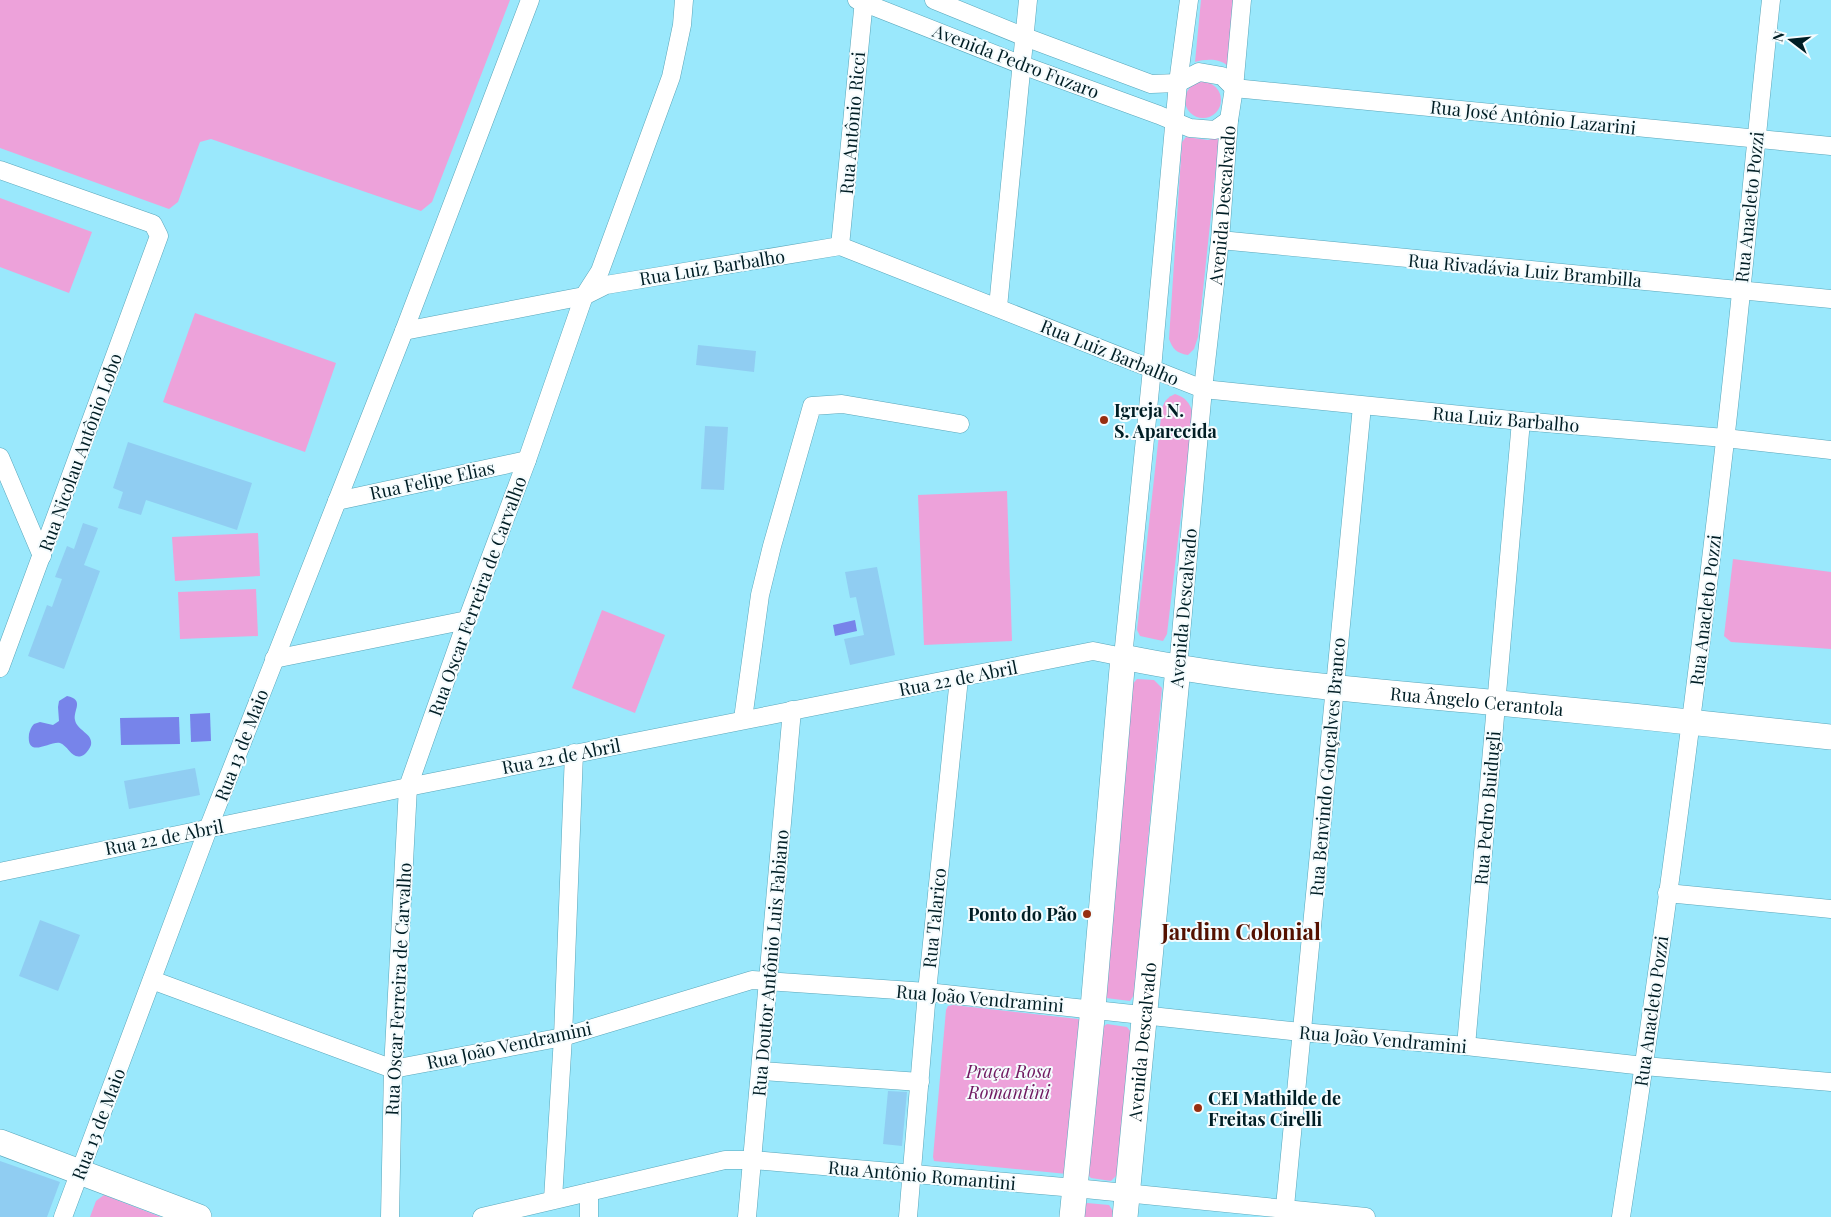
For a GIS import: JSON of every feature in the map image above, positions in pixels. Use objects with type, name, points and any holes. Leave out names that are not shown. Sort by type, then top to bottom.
[{"type":"street","name":"Rua 13 de Maio","points":[[62,1217],[208,829],[404,331],[530,0]]},
{"type":"street","name":"Rua Oscar Ferreira de Carvalho","points":[[390,1217],[393,1069],[408,786],[467,620],[528,460],[584,296],[600,271],[671,77],[682,24],[684,0]]},
{"type":"street","name":"Avenida Pedro Fuzaro","points":[[934,0],[1025,37],[1151,84],[1178,83]]},
{"type":"street","points":[[998,308],[1028,0]]},
{"type":"street","points":[[1072,1217],[1178,83],[1189,0]]},
{"type":"street","name":"Avenida Descalvado","points":[[1126,1205],[1203,389],[1220,240],[1229,120],[1234,88],[1242,0]]},
{"type":"street","name":"Rua Anacleto Pozzi","points":[[1621,1217],[1692,722],[1741,290],[1770,0]]},
{"type":"street","name":"Avenida Pedro Fuzaro","points":[[861,1],[1022,65],[1175,120]]},
{"type":"street","name":"Rua Antônio Ricci","points":[[840,246],[861,1]]},
{"type":"street","points":[[1178,83],[1199,72],[1222,76],[1234,88]]},
{"type":"street","name":"Rua José Antônio Lazarini","points":[[1234,88],[1831,146]]},
{"type":"street","points":[[1175,120],[1190,128],[1215,130],[1229,120]]},
{"type":"street","name":"Rua Nicolau Antônio Lobo","points":[[0,170],[153,224],[159,236],[42,556],[7,628],[0,668]]},
{"type":"street","name":"Rua Rivadávia Luiz Brambilla","points":[[1220,240],[1831,299]]},
{"type":"street","name":"Rua Luiz Barbalho","points":[[404,331],[584,296],[606,285],[840,246],[1203,389],[1521,421],[1725,438],[1831,450]]},
{"type":"street","points":[[743,719],[760,595],[812,406],[842,404],[960,424]]},
{"type":"street","name":"Rua Benvindo Gonçalves Branco","points":[[1284,1214],[1362,406]]},
{"type":"street","name":"Rua Pedro Buidugli","points":[[1466,1046],[1521,421]]},
{"type":"street","points":[[0,457],[42,556]]},
{"type":"street","name":"Rua Felipe Elias","points":[[337,501],[528,460]]},
{"type":"street","points":[[274,660],[467,620]]},
{"type":"street","name":"Rua 22 de Abril","points":[[0,872],[408,786],[1093,651],[1123,656]]},
{"type":"street","name":"Rua Ângelo Cerantola","points":[[1123,656],[1178,668],[1334,688],[1496,702],[1831,737]]},
{"type":"street","name":"Rua Talarico","points":[[908,1217],[927,992],[959,678]]},
{"type":"street","name":"Rua Doutor Antônio Luis Fabiano","points":[[747,1217],[792,710]]},
{"type":"street","points":[[553,1200],[564,1037],[574,753]]},
{"type":"street","points":[[0,863],[20,868]]},
{"type":"street","points":[[1667,893],[1831,909]]},
{"type":"street","points":[[152,980],[393,1069]]},
{"type":"street","name":"Rua João Vendramini","points":[[393,1069],[564,1037],[752,980],[927,992],[1093,1008],[1301,1032],[1466,1046],[1644,1066],[1831,1082]]},
{"type":"street","points":[[761,1071],[920,1082]]},
{"type":"street","points":[[0,1142],[199,1217]]},
{"type":"street","name":"Rua Antônio Romantini","points":[[482,1217],[725,1160],[753,1160],[1074,1188],[1126,1205],[1366,1217]]},
{"type":"street","points":[[589,1192],[589,1217]]},
{"type":"green space","points":[[0,0],[510,0],[432,202],[421,211],[211,139],[200,142],[178,202],[169,209],[0,148]]},
{"type":"green space","points":[[1201,0],[1234,0],[1228,66],[1212,60],[1195,62]]},
{"type":"green space","points":[[1203,82],[1210,83],[1216,87],[1220,93],[1220,107],[1216,113],[1210,117],[1203,118],[1196,117],[1190,113],[1186,107],[1185,100],[1186,93],[1190,87],[1196,83]]},
{"type":"green space","points":[[1186,137],[1208,140],[1215,138],[1219,140],[1198,337],[1194,349],[1188,355],[1176,350],[1169,339],[1182,142]]},
{"type":"green space","points":[[0,198],[92,232],[69,293],[0,267]]},
{"type":"green space","points":[[195,313],[336,363],[305,452],[163,402]]},
{"type":"green space","points":[[1175,394],[1187,401],[1193,413],[1167,634],[1163,641],[1140,636],[1137,630],[1162,408],[1167,399]]},
{"type":"green space","points":[[1007,491],[1012,641],[924,645],[918,495]]},
{"type":"green space","points":[[258,533],[260,576],[175,581],[172,537]]},
{"type":"green space","points":[[1733,559],[1831,572],[1831,649],[1731,642],[1724,636]]},
{"type":"green space","points":[[256,589],[258,636],[180,639],[178,592]]},
{"type":"green space","points":[[602,610],[665,635],[635,713],[572,688]]},
{"type":"green space","points":[[1137,679],[1154,680],[1162,688],[1134,995],[1130,1001],[1106,998],[1131,686]]},
{"type":"green space","name":"Praça Rosa Romantini","points":[[948,1006],[1078,1019],[1082,1022],[1067,1174],[934,1161],[946,1010]]},
{"type":"green space","points":[[1107,1024],[1127,1027],[1131,1032],[1117,1175],[1111,1181],[1091,1178],[1087,1174],[1101,1028]]},
{"type":"green space","points":[[104,1195],[161,1217],[90,1217],[96,1201]]},
{"type":"green space","points":[[1087,1203],[1109,1205],[1113,1211],[1112,1217],[1082,1217],[1083,1207]]},
{"type":"water","points":[[855,620],[857,631],[835,636],[833,625]]},
{"type":"water","points":[[67,696],[76,700],[75,720],[76,724],[90,738],[91,745],[88,750],[85,754],[77,756],[60,743],[40,747],[31,746],[29,733],[31,727],[40,722],[53,725],[59,721],[59,701]]},
{"type":"water","points":[[210,713],[211,741],[191,742],[190,714]]},
{"type":"water","points":[[179,717],[180,744],[121,745],[120,718]]},
{"type":"building","points":[[698,345],[756,351],[754,372],[696,365]]},
{"type":"building","points":[[705,426],[728,427],[724,490],[701,489]]},
{"type":"building","points":[[128,442],[252,483],[237,530],[146,500],[141,515],[118,508],[123,492],[113,488]]},
{"type":"building","points":[[83,523],[98,528],[84,565],[100,571],[64,669],[28,656],[47,605],[52,607],[62,579],[55,577],[67,546],[74,549]]},
{"type":"building","points":[[877,567],[895,655],[850,665],[844,639],[864,635],[856,597],[850,598],[845,572]]},
{"type":"building","points":[[195,768],[200,795],[129,809],[124,781]]},
{"type":"building","points":[[40,920],[80,935],[58,991],[19,976]]},
{"type":"building","points":[[888,1091],[907,1092],[902,1146],[883,1144]]},
{"type":"building","points":[[0,1161],[60,1182],[47,1217],[0,1217]]},
{"type":"place","name":"Igreja N. S. Aparecida","points":[[1104,420]]},
{"type":"place","name":"Ponto do Pão","points":[[1087,914]]},
{"type":"place","name":"CEI Mathilde de Freitas Cirelli","points":[[1198,1108]]},
{"type":"district","name":"Jardim Colonial","points":[[1241,931]]}]
